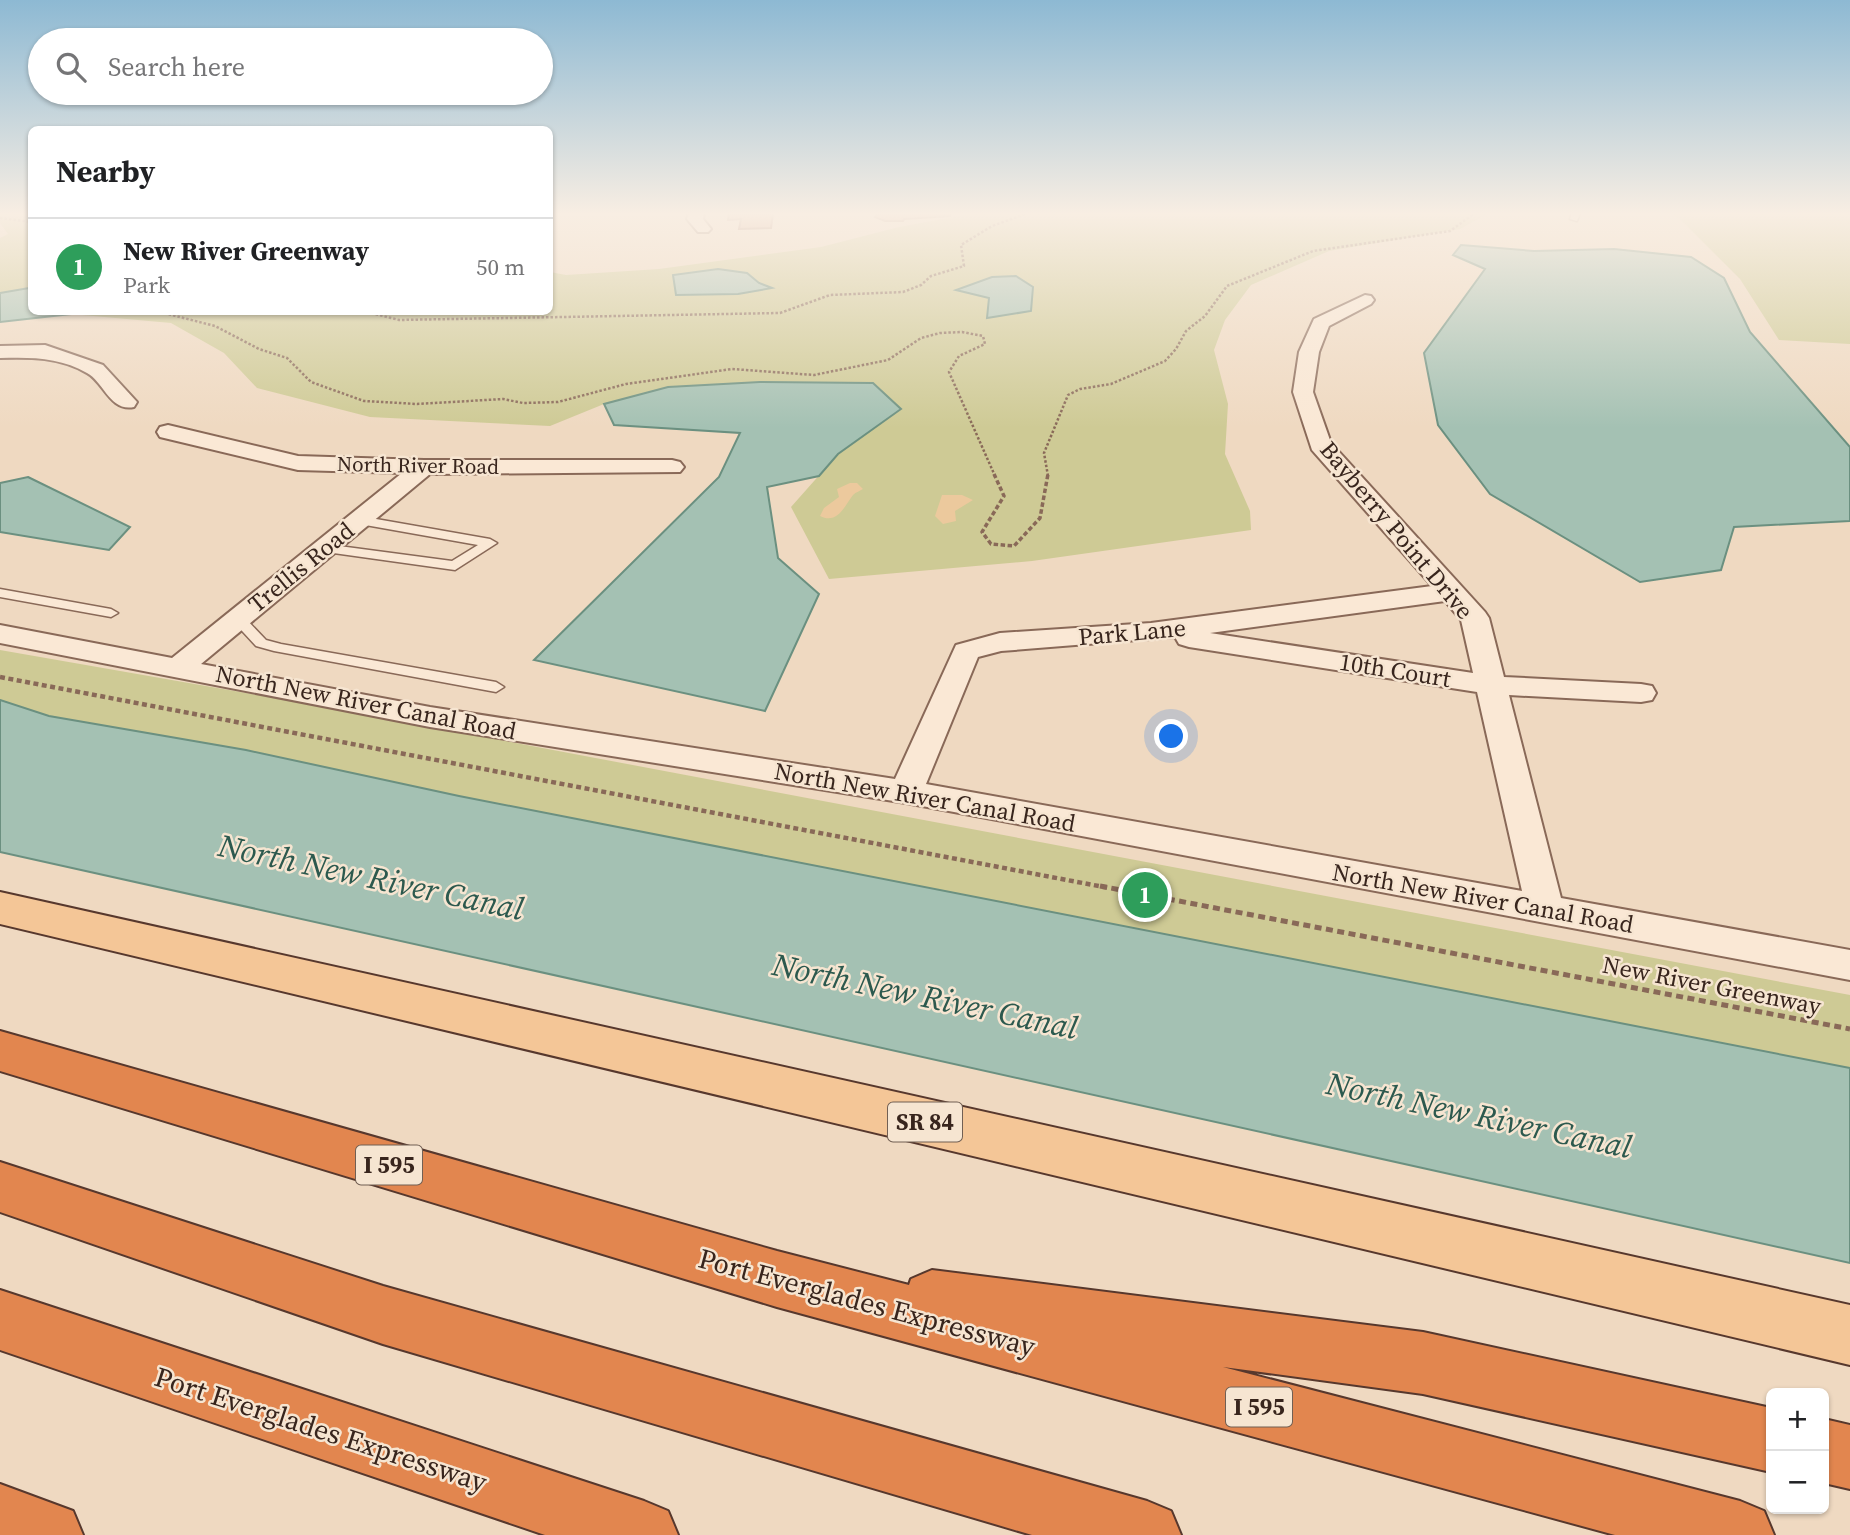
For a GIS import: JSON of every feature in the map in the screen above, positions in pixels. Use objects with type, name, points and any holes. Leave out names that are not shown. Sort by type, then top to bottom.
[{"type":"highway","name":"Port Everglades Expressway","points":[[0,1051],[777,1279],[1740,1535]]},
{"type":"highway","points":[[0,1188],[383,1315],[1147,1535]]},
{"type":"highway","points":[[777,1279],[1423,1363],[1766,1439]]},
{"type":"highway","name":"Port Everglades Expressway","points":[[0,1320],[644,1535]]},
{"type":"highway","points":[[1829,1452],[1850,1457]]},
{"type":"highway","points":[[0,1518],[49,1535]]},
{"type":"main road","name":"SR 84","points":[[0,908],[1850,1335]]},
{"type":"street","name":"Bayberry Point Drive","points":[[1365,300],[1321,323],[1309,352],[1303,392],[1320,445],[1475,618],[1545,909]]},
{"type":"street","points":[[0,352],[46,351],[96,369],[126,402]]},
{"type":"street","name":"North River Road","points":[[168,432],[298,463],[424,467],[672,467]]},
{"type":"street","name":"Trellis Road","points":[[179,667],[424,467]]},
{"type":"street","name":"Park Lane","points":[[906,792],[966,651],[1000,642],[1151,632],[1449,592]]},
{"type":"street","name":"10th Court","points":[[1151,632],[1490,685],[1641,693]]},
{"type":"street","name":"North New River Canal Road","points":[[0,634],[430,717],[906,792],[1850,965]]},
{"type":"lane","points":[[324,548],[455,566],[489,542],[359,520]]},
{"type":"lane","points":[[0,593],[111,613]]},
{"type":"lane","points":[[238,619],[261,643],[279,648],[496,687]]},
{"type":"path","points":[[379,315],[399,320],[780,313],[830,295],[903,292],[921,285]]},
{"type":"path","points":[[172,315],[215,326],[259,349],[287,358],[311,382],[363,401],[417,404],[503,399],[558,402],[626,384],[732,369],[814,375],[888,360],[921,338],[940,333],[962,332],[983,336],[985,344],[959,356],[949,372],[1004,496],[982,532],[991,544],[1014,546],[1040,517],[1049,480],[1044,453],[1068,395],[1080,389],[1120,381],[1165,361],[1176,349],[1186,331],[1205,316],[1230,285]]},
{"type":"path","name":"New River Greenway","points":[[0,677],[1850,1029]]},
{"type":"shaded area","points":[[0,285],[28,285],[28,288],[0,293]]},
{"type":"shaded area","points":[[553,285],[1252,285],[1225,320],[1214,350],[1228,404],[1225,454],[1250,511],[1251,530],[1032,561],[829,579],[791,507],[838,454],[901,409],[668,387],[604,404],[550,426],[370,417],[257,388],[224,353],[171,323],[82,315],[553,315]]},
{"type":"shaded area","points":[[1744,285],[1850,285],[1850,344],[1779,340]]},
{"type":"shaded area","points":[[0,650],[315,705],[1850,995],[1850,1068],[459,796],[246,750],[49,716],[0,700]]},
{"type":"sand","points":[[857,483],[863,489],[853,495],[836,516],[820,516],[824,508],[839,497],[837,489]]},
{"type":"sand","points":[[942,495],[962,495],[973,500],[955,511],[956,521],[943,524],[935,516]]},
{"type":"water","points":[[674,285],[763,285],[772,288],[738,294],[676,295]]},
{"type":"water","points":[[971,285],[1029,285],[1033,287],[1031,311],[987,318],[989,298],[956,290]]},
{"type":"water","points":[[1474,285],[1727,285],[1750,332],[1850,447],[1850,521],[1734,527],[1721,570],[1640,582],[1490,494],[1438,425],[1424,353]]},
{"type":"water","points":[[28,288],[28,315],[62,315],[0,322],[0,293]]},
{"type":"water","points":[[760,382],[873,383],[901,409],[838,454],[819,476],[767,487],[778,558],[819,594],[765,711],[534,660],[719,477],[740,433],[614,425],[604,404],[668,387]]},
{"type":"water","points":[[28,477],[130,527],[109,550],[0,532],[0,483]]},
{"type":"water","name":"North New River Canal","points":[[0,700],[49,716],[246,750],[459,796],[1850,1068],[1850,1263],[0,852]]},
{"type":"place","name":"New River Greenway","points":[[1145,895]]}]
